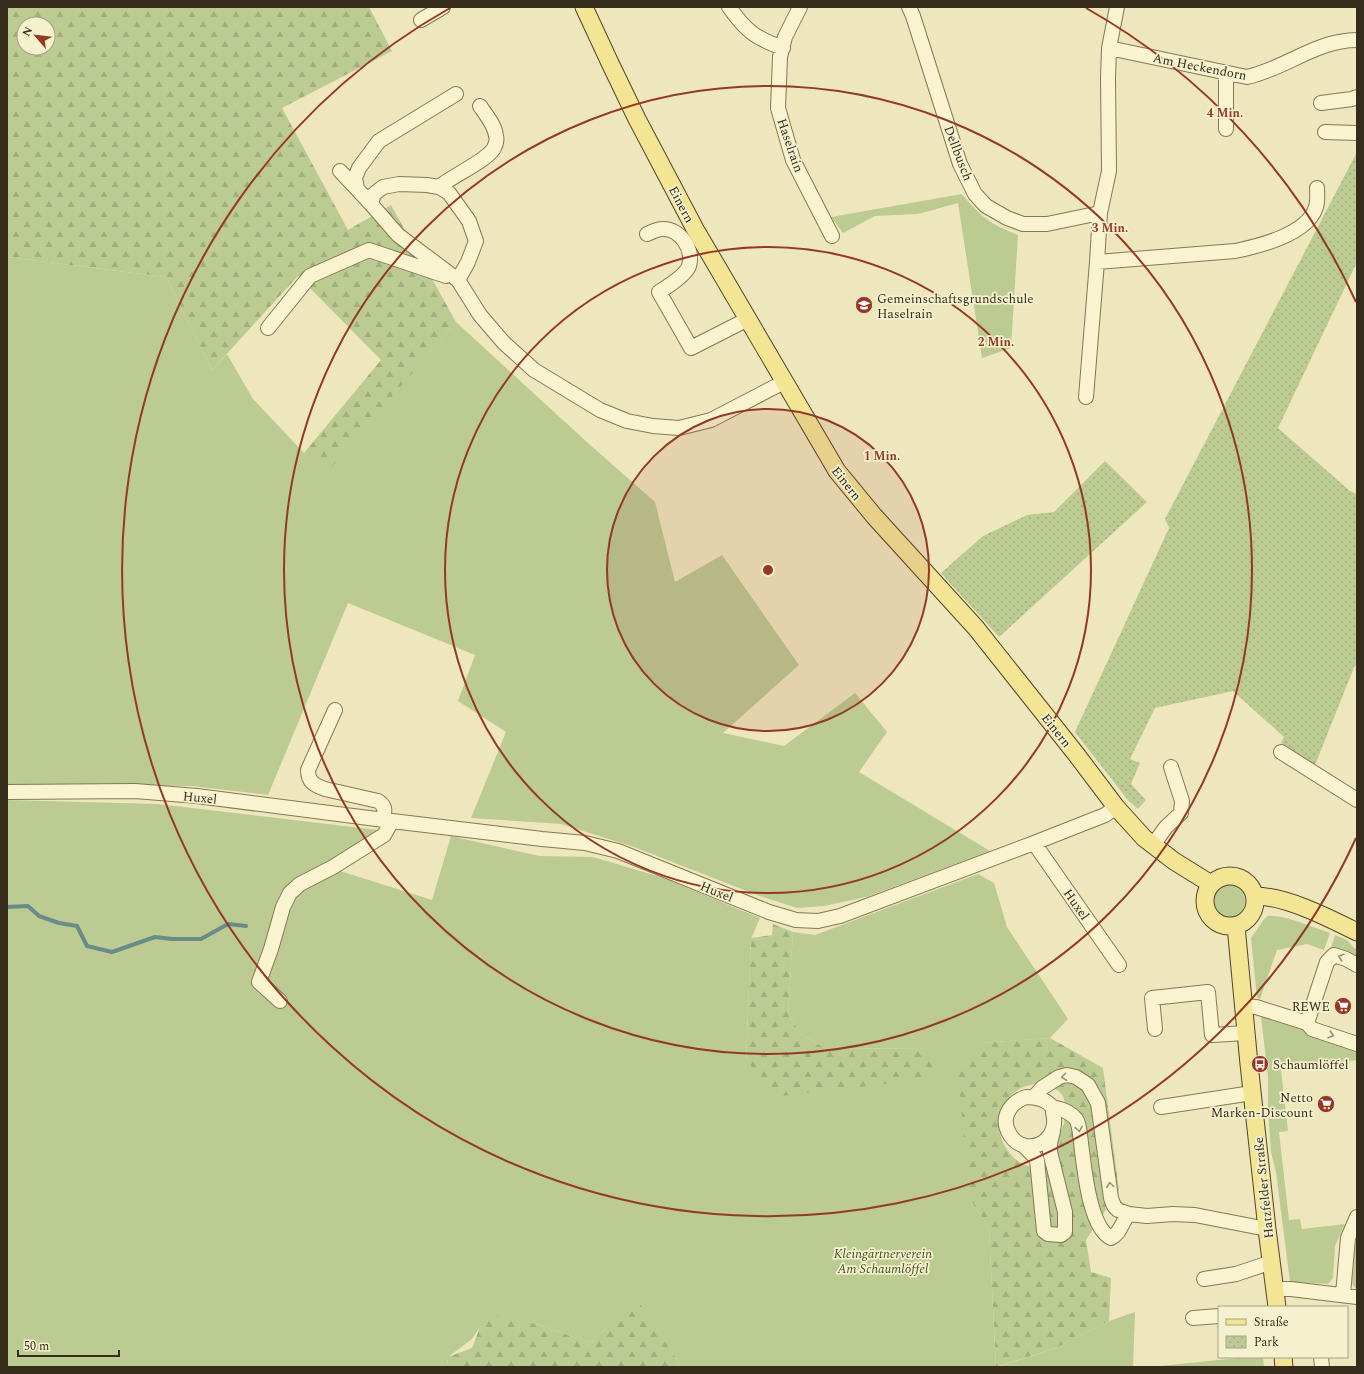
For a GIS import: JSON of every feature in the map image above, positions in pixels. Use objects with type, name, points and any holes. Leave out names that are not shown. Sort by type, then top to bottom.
[{"type":"main road","name":"Einern","points":[[584,7],[644,133],[695,229],[837,471],[874,516],[976,628],[990,654],[1076,754],[1116,807],[1144,838],[1193,874],[1211,884]]},
{"type":"main road","points":[[1226,876],[1237,876],[1246,882],[1250,886],[1255,896],[1255,902],[1251,915],[1236,926],[1223,926],[1212,919],[1208,914],[1204,902],[1207,889],[1211,884],[1215,880],[1226,876]]},
{"type":"main road","points":[[1255,896],[1284,901],[1357,932]]},
{"type":"main road","name":"Hatzfelder Straße","points":[[1236,926],[1252,1093],[1267,1229],[1278,1306]]},
{"type":"street","points":[[421,20],[443,7]]},
{"type":"street","points":[[729,7],[753,35],[783,48]]},
{"type":"street","name":"Haselrain","points":[[800,7],[786,37],[780,57],[778,108],[793,160],[832,236]]},
{"type":"street","name":"Dellbusch","points":[[909,7],[960,164],[975,194],[986,206],[1007,218],[1023,224],[1047,224],[1100,213]]},
{"type":"street","points":[[1086,397],[1100,213],[1109,171],[1109,48],[1117,7]]},
{"type":"street","name":"Am Heckendorn","points":[[1109,48],[1247,77],[1269,71],[1318,47],[1343,41],[1357,40]]},
{"type":"street","points":[[1226,73],[1226,128]]},
{"type":"street","points":[[357,189],[355,178],[359,168],[379,141],[456,94]]},
{"type":"street","points":[[1322,103],[1352,99],[1357,96]]},
{"type":"street","points":[[439,187],[485,158],[494,148],[497,138],[495,130],[480,106]]},
{"type":"street","points":[[1325,132],[1357,133]]},
{"type":"street","points":[[340,171],[398,234],[458,280],[480,315],[504,343],[534,370],[600,410],[627,421],[653,426],[679,428],[711,420],[784,382]]},
{"type":"street","points":[[371,204],[374,194],[383,187],[399,184],[439,187],[449,193],[469,221],[476,242],[468,262],[458,280]]},
{"type":"street","points":[[1097,262],[1235,251],[1272,241],[1299,228],[1311,217],[1317,206],[1317,188]]},
{"type":"street","points":[[647,234],[661,228],[672,230],[685,242],[690,253],[689,267],[676,281],[659,292],[691,348],[748,319]]},
{"type":"street","points":[[268,328],[310,276],[369,250],[458,280]]},
{"type":"street","points":[[280,1001],[259,982],[271,949],[283,907],[290,893],[300,884],[333,867],[384,835],[388,821],[383,804],[378,801],[325,789],[311,782],[308,777],[308,770],[335,710]]},
{"type":"street","points":[[1281,752],[1357,800]]},
{"type":"street","points":[[1153,845],[1166,827],[1182,813],[1182,801],[1171,767]]},
{"type":"street","name":"Huxel","points":[[7,792],[135,791],[197,796],[388,821],[585,843],[618,851],[769,912],[796,920],[818,921],[840,916],[1034,843],[1106,814],[1116,807]]},
{"type":"street","name":"Huxel","points":[[1034,843],[1119,965]]},
{"type":"street","points":[[1307,1023],[1327,962],[1334,955],[1346,958],[1357,965]]},
{"type":"street","points":[[1155,1029],[1152,998],[1208,992],[1212,1035],[1246,1033]]},
{"type":"street","points":[[1244,1006],[1256,1007],[1307,1023],[1312,1029],[1357,1044]]},
{"type":"street","points":[[1034,1097],[1045,1086],[1060,1077],[1067,1075],[1076,1077],[1088,1085],[1098,1103],[1111,1198],[1114,1206],[1118,1210],[1129,1214],[1147,1216],[1173,1214],[1196,1215],[1267,1229]]},
{"type":"street","points":[[1161,1107],[1252,1093]]},
{"type":"street","points":[[1052,1107],[1055,1124],[1050,1142],[1050,1152],[1065,1212],[1065,1232],[1061,1235],[1048,1234],[1044,1231],[1037,1160],[1023,1145],[1011,1137],[1007,1131],[1006,1124],[1006,1116],[1013,1104],[1019,1099],[1026,1097],[1041,1099],[1052,1107],[1068,1112],[1078,1123],[1093,1213],[1103,1232],[1111,1238],[1115,1236],[1119,1232],[1129,1214]]},
{"type":"street","points":[[1023,1145],[1037,1145],[1044,1142],[1053,1131]]},
{"type":"street","points":[[1276,1289],[1350,1296],[1348,1238],[1357,1217]]},
{"type":"street","points":[[1204,1279],[1236,1274],[1272,1262]]},
{"type":"street","points":[[1193,1318],[1218,1316]]},
{"type":"green space","points":[[7,7],[369,7],[392,51],[282,108],[348,230],[391,205],[456,322],[328,471],[304,453],[381,360],[298,276],[212,370],[166,277],[7,257]]},
{"type":"green space","points":[[1357,152],[1357,262],[1278,428],[1350,491],[1357,494],[1357,666],[1355,665],[1315,765],[1281,743],[1284,737],[1233,691],[1155,708],[1130,759],[1140,763],[1131,784],[1146,800],[1138,809],[1127,799],[1075,732],[1169,528],[1165,519]]},
{"type":"green space","points":[[962,194],[975,209],[987,219],[1018,235],[1011,348],[982,358],[958,203],[918,214],[875,216],[843,233],[831,217]]},
{"type":"green space","points":[[7,257],[166,277],[212,370],[227,354],[253,399],[304,453],[328,470],[456,322],[589,444],[655,502],[675,582],[722,555],[799,665],[723,733],[784,746],[855,693],[887,732],[859,772],[990,851],[866,897],[824,906],[797,908],[757,895],[634,847],[561,824],[471,818],[506,732],[458,701],[475,655],[348,603],[268,795],[192,786],[7,784]]},
{"type":"green space","points":[[1105,461],[1147,502],[999,637],[941,573],[983,536],[1027,515],[1054,512]]},
{"type":"green space","name":"Kleingärtnerverein Am Schaumlöffel","points":[[7,800],[158,804],[395,832],[337,870],[432,900],[451,836],[539,856],[593,857],[664,878],[760,918],[751,939],[746,1060],[934,1048],[826,1049],[801,1034],[788,1014],[793,932],[815,935],[978,874],[994,883],[1007,927],[1068,1019],[1050,1038],[981,1043],[970,1199],[989,1228],[996,1367],[682,1367],[635,1297],[592,1343],[536,1324],[486,1318],[472,1339],[448,1357],[447,1367],[7,1367]]},
{"type":"green space","points":[[1226,885],[1232,885],[1241,889],[1245,901],[1241,913],[1232,917],[1226,917],[1217,913],[1213,904],[1213,898],[1217,889]]},
{"type":"green space","points":[[1268,916],[1290,919],[1330,933],[1324,950],[1307,944],[1277,950],[1260,999],[1257,998],[1251,938]]},
{"type":"green space","points":[[773,924],[793,932],[788,1014],[801,1034],[826,1049],[934,1048],[937,1078],[781,1096],[746,1061],[751,938],[772,935]]},
{"type":"green space","points":[[1335,935],[1347,940],[1357,950],[1357,959],[1331,948]]},
{"type":"green space","points":[[1261,1017],[1357,1047],[1357,1060],[1281,1070],[1288,1131],[1279,1132],[1289,1220],[1300,1219],[1302,1229],[1345,1224],[1335,1246],[1333,1278],[1328,1284],[1290,1282],[1276,1172],[1271,1152],[1268,1107],[1268,1076]]},
{"type":"green space","points":[[1050,1038],[1103,1068],[1119,1190],[1086,1240],[1091,1272],[1111,1278],[1109,1321],[1056,1348],[996,1367],[989,1228],[970,1199],[958,1076],[981,1043]],"holes":[[[1035,1084],[1047,1086],[1058,1091],[1063,1096],[1065,1106],[1063,1125],[1050,1158],[1039,1167],[1027,1166],[1016,1160],[1003,1143],[999,1125],[1002,1108],[1006,1100],[1021,1088]]]},
{"type":"green space","points":[[1357,1240],[1357,1289],[1352,1283],[1355,1245]]},
{"type":"green space","points":[[635,1296],[682,1367],[447,1367],[448,1357],[472,1348],[485,1314],[536,1324],[592,1343]]},
{"type":"green space","points":[[1135,1312],[1133,1367],[997,1367],[1056,1348],[1109,1321]]},
{"type":"green space","points":[[1238,1358],[1263,1358],[1264,1367],[1150,1367]]},
{"type":"waterway","points":[[7,907],[28,906],[39,916],[59,923],[77,926],[87,946],[112,952],[155,937],[172,939],[201,939],[228,924],[246,926]]},
{"type":"place","name":"Gemeinschaftsgrundschule Haselrain","points":[[864,305]]},
{"type":"place","name":"REWE","points":[[1343,1006]]},
{"type":"place","name":"Schaumlöffel","points":[[1260,1064]]},
{"type":"place","name":"Netto Marken-Discount","points":[[1326,1104]]}]
